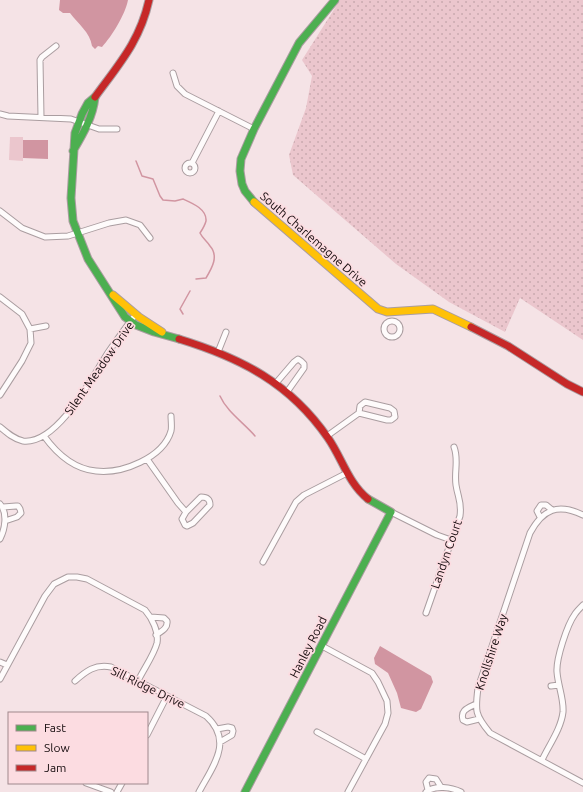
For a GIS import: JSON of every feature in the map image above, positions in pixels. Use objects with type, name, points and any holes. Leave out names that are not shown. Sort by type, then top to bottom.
[{"type":"street","points":[[149,0],[142,27],[134,44],[124,60],[95,97],[88,103],[75,133],[71,198],[73,221],[88,259],[125,317],[130,321],[142,328],[218,352],[244,364],[276,383],[306,410],[327,436],[354,485],[363,495],[392,512],[437,535],[451,540]]},
{"type":"street","name":"South Charlemagne Drive","points":[[335,0],[299,43],[254,129],[242,159],[240,171],[242,184],[245,191],[255,203],[378,309],[387,312],[433,309],[439,311],[508,346],[567,384],[583,392]]},
{"type":"street","points":[[40,117],[40,60],[56,46]]},
{"type":"street","points":[[173,73],[177,86],[185,94],[254,129]]},
{"type":"street","points":[[73,151],[83,135],[94,105],[95,97]]},
{"type":"street","points":[[192,163],[219,111]]},
{"type":"street","points":[[0,114],[8,116],[62,118],[79,121],[99,129],[117,129]]},
{"type":"street","points":[[0,211],[22,228],[38,235],[55,237],[68,236],[109,223],[126,220],[140,225],[150,238]]},
{"type":"street","points":[[110,292],[136,314],[164,334]]},
{"type":"street","points":[[0,297],[22,314],[30,329],[31,343],[22,361],[0,395]]},
{"type":"street","points":[[392,321],[393,312]]},
{"type":"street","name":"Silent Meadow Drive","points":[[0,427],[10,436],[24,441],[35,440],[54,429],[83,395],[107,355],[136,314]]},
{"type":"street","points":[[30,329],[46,326]]},
{"type":"street","points":[[218,352],[226,332]]},
{"type":"street","points":[[276,383],[294,362],[298,360],[302,361],[304,368],[287,392]]},
{"type":"street","points":[[327,436],[359,414],[387,420],[391,420],[395,417],[394,411],[390,408],[365,402],[360,406],[359,414]]},
{"type":"street","points":[[44,436],[61,456],[71,462],[96,471],[129,468],[147,459],[161,446],[171,430],[171,416]]},
{"type":"street","name":"Landyn Court","points":[[426,613],[460,516],[461,507],[456,484],[457,458],[454,447]]},
{"type":"street","points":[[147,459],[186,512]]},
{"type":"street","points":[[263,562],[296,502],[304,495],[347,473]]},
{"type":"street","points":[[201,497],[209,500],[210,505],[191,525],[184,525],[182,522],[183,516],[186,512],[201,497]]},
{"type":"street","points":[[0,539],[5,521],[1,505],[18,506],[21,514],[5,521]]},
{"type":"street","name":"Knollshire Way","points":[[540,517],[537,511],[540,505],[546,505],[552,510]]},
{"type":"street","name":"Knollshire Way","points":[[583,515],[575,511],[565,509],[552,510],[540,517],[530,533],[478,688],[476,704],[479,719],[490,733],[583,782]]},
{"type":"street","name":"Hanley Road","points":[[245,792],[392,512]]},
{"type":"street","points":[[0,679],[45,596],[54,584],[68,577],[77,577],[87,579],[145,610],[151,617],[157,643],[138,681]]},
{"type":"street","points":[[542,760],[560,724],[563,712],[557,672],[558,660],[570,623],[575,613],[583,605]]},
{"type":"street","points":[[151,617],[164,618],[168,624],[156,635]]},
{"type":"street","points":[[322,646],[372,673],[387,701],[388,713],[385,724],[348,792]]},
{"type":"street","points":[[0,662],[7,665]]},
{"type":"street","name":"Sill Ridge Drive","points":[[75,681],[86,670],[101,666],[111,667],[206,716],[217,729]]},
{"type":"street","points":[[551,686],[559,685]]},
{"type":"street","points":[[148,733],[167,696]]},
{"type":"street","points":[[476,704],[466,708],[462,715],[463,720],[467,722],[479,719]]},
{"type":"street","points":[[199,792],[218,756],[220,742],[217,729],[228,727],[232,728],[232,735],[220,742]]},
{"type":"street","points":[[317,732],[366,759]]},
{"type":"street","points":[[441,787],[436,778],[429,778],[426,782],[427,791],[441,787],[461,792]]},
{"type":"street","points":[[89,784],[111,792]]},
{"type":"shaded area","points":[[60,0],[128,0],[121,19],[110,37],[102,47],[98,46],[95,49],[92,46],[89,36],[70,13],[63,13],[59,10]]},
{"type":"shaded area","points":[[340,0],[583,0],[583,340],[520,298],[505,332],[449,302],[396,264],[293,175],[289,155],[306,108],[312,76],[302,60]]},
{"type":"shaded area","points":[[10,137],[23,137],[23,161],[9,160]]},
{"type":"shaded area","points":[[23,140],[48,140],[48,159],[23,158]]},
{"type":"shaded area","points":[[380,646],[431,676],[433,682],[421,709],[416,712],[401,708],[397,693],[388,673],[375,664],[374,658]]},
{"type":"waterway","points":[[136,161],[142,176],[153,179],[163,200],[175,201],[183,199],[191,202],[204,213],[206,221],[200,233],[213,250],[214,262],[206,278],[196,279]]},
{"type":"waterway","points":[[183,314],[180,309],[190,291]]},
{"type":"waterway","points":[[220,396],[231,412],[255,436]]},
{"type":"traffic: fast","points":[[254,202],[245,191],[242,184],[240,171],[241,159],[254,129],[299,43],[335,0]]},
{"type":"traffic: fast","points":[[73,151],[77,145],[84,132],[90,118],[95,97],[88,103],[75,133],[71,198],[73,221],[88,259],[125,317],[136,325],[179,339]]},
{"type":"traffic: fast","points":[[245,792],[391,512],[368,499]]},
{"type":"traffic: slow","points":[[254,202],[378,309],[387,312],[433,309],[471,327]]},
{"type":"traffic: slow","points":[[113,295],[139,317],[162,332]]},
{"type":"traffic: jam","points":[[95,97],[128,52],[140,28],[149,0]]},
{"type":"traffic: jam","points":[[471,327],[508,346],[567,384],[583,392]]},
{"type":"traffic: jam","points":[[179,339],[202,346],[243,364],[281,388],[313,419],[328,438],[355,486],[368,499]]}]
